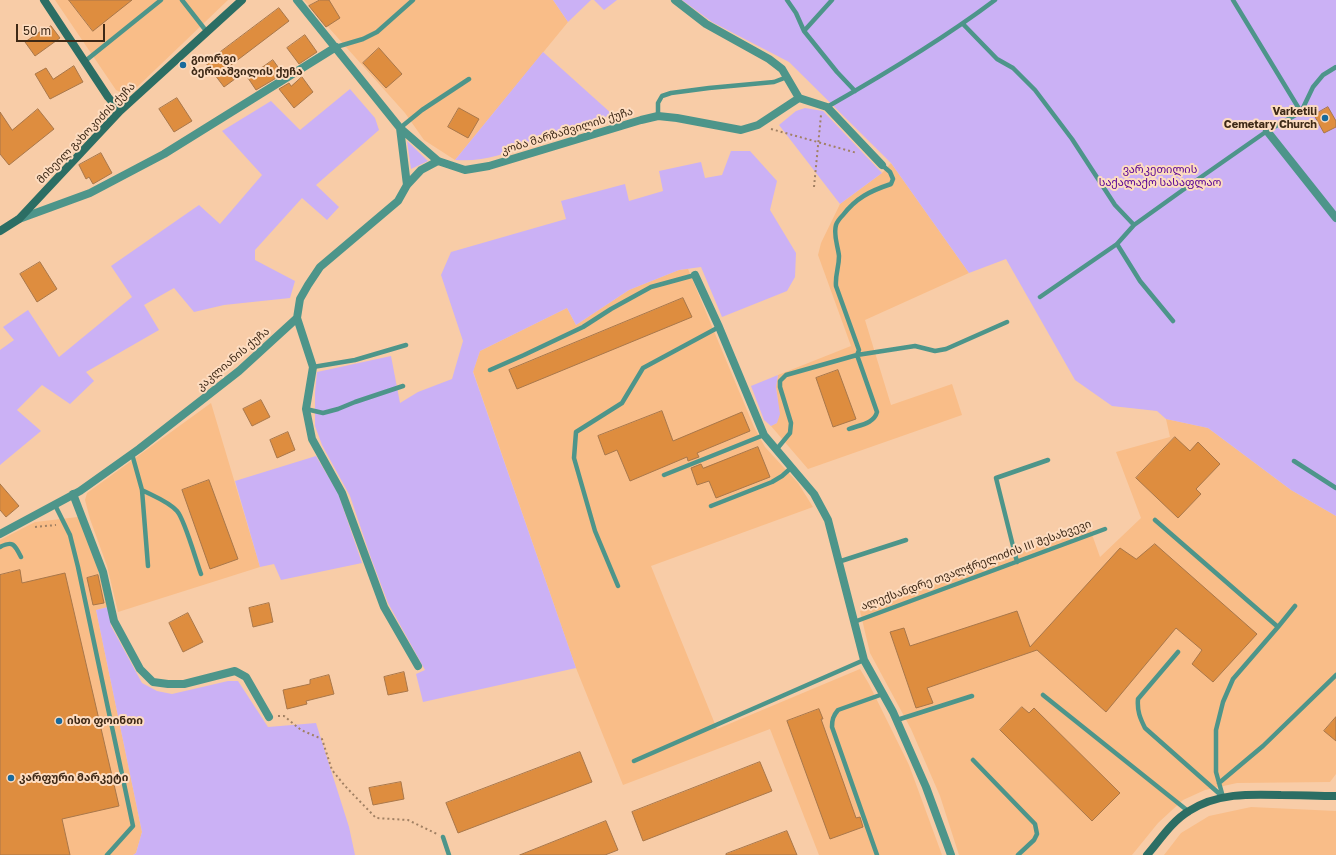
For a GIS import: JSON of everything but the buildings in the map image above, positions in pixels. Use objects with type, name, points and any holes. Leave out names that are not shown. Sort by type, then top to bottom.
[{"type":"street","points":[[44,0],[84,62],[108,97],[120,111]]},
{"type":"street","name":"მიხეილ გახოკიძის ქუჩა","points":[[0,231],[20,219],[120,111],[242,0]]},
{"type":"street","name":"კობა მარზაშვილის ქუჩა","points":[[297,0],[400,128],[438,161],[465,170],[489,166],[658,116],[741,130],[758,125],[799,98]]},
{"type":"street","points":[[675,0],[706,24],[769,59],[782,69],[799,98],[824,106],[882,165]]},
{"type":"street","points":[[20,219],[90,193],[164,154],[336,47]]},
{"type":"street","points":[[400,128],[407,185]]},
{"type":"street","points":[[1268,131],[1336,218]]},
{"type":"street","points":[[418,666],[384,607],[342,493],[312,439],[306,409],[313,367],[298,318],[300,299],[320,267],[398,201],[407,185],[421,170],[438,161]]},
{"type":"street","name":"ალექსანდრე თვალჭრელიძის III შესახვევი","points":[[695,275],[719,327],[764,435],[814,494],[828,520],[864,660],[897,720],[926,787],[951,855]]},
{"type":"street","name":"კაკლიანის ქუჩა","points":[[0,534],[74,494],[132,454],[239,371],[298,318]]},
{"type":"street","points":[[74,494],[103,572],[114,622],[140,669],[153,682],[168,684],[184,684],[235,671],[246,677],[269,717]]},
{"type":"street","points":[[1147,855],[1176,821],[1188,811],[1207,801],[1223,797],[1250,794],[1336,796]]},
{"type":"lane","points":[[84,62],[161,0]]},
{"type":"lane","points":[[182,0],[207,32]]},
{"type":"lane","points":[[336,47],[363,39],[377,32],[413,0]]},
{"type":"lane","points":[[787,0],[796,13],[804,31],[837,72],[855,91]]},
{"type":"lane","points":[[804,31],[832,0]]},
{"type":"lane","points":[[824,106],[855,91],[963,24],[995,0]]},
{"type":"lane","points":[[1233,0],[1301,112]]},
{"type":"lane","points":[[963,24],[996,59],[1013,68],[1036,90],[1072,139],[1115,205],[1134,225]]},
{"type":"lane","points":[[1040,297],[1117,244],[1134,225],[1268,131],[1301,112],[1313,88],[1323,75],[1336,67]]},
{"type":"lane","points":[[658,116],[658,103],[662,96],[671,93],[774,82],[787,77]]},
{"type":"lane","points":[[400,128],[422,110],[469,79]]},
{"type":"lane","points":[[849,429],[872,420],[876,417],[877,412],[857,354],[859,350],[858,346],[836,286],[835,276],[839,264],[838,248],[835,236],[836,225],[851,204],[874,190],[891,184],[893,179],[890,172],[882,165]]},
{"type":"lane","points":[[1117,244],[1140,280],[1173,321]]},
{"type":"lane","points":[[490,370],[583,327],[611,309],[651,287],[695,275]]},
{"type":"lane","points":[[776,450],[790,433],[791,423],[780,387],[780,381],[786,375],[857,354],[915,346],[935,351],[946,349],[1007,322]]},
{"type":"lane","points":[[618,586],[595,531],[574,458],[576,432],[622,403],[643,368],[719,327]]},
{"type":"lane","points":[[313,367],[355,360],[406,345]]},
{"type":"lane","points":[[306,409],[323,413],[403,386]]},
{"type":"lane","points":[[664,475],[764,435]]},
{"type":"lane","points":[[132,454],[142,490],[148,566]]},
{"type":"lane","points":[[1017,562],[996,478],[1048,460]]},
{"type":"lane","points":[[1294,461],[1336,488]]},
{"type":"lane","points":[[711,506],[772,482],[792,467]]},
{"type":"lane","points":[[142,490],[177,511],[183,521],[201,574]]},
{"type":"lane","points":[[55,505],[70,535],[78,567],[133,826],[107,855]]},
{"type":"lane","points":[[1155,520],[1278,627]]},
{"type":"lane","name":"ალექსანდრე თვალჭრელიძის III შესახვევი","points":[[854,622],[1105,529]]},
{"type":"lane","points":[[838,562],[906,540]]},
{"type":"lane","points":[[0,547],[11,544],[16,547],[21,557]]},
{"type":"lane","points":[[1223,797],[1216,772],[1216,730],[1223,702],[1233,679],[1295,606]]},
{"type":"lane","points":[[1178,652],[1138,700],[1137,708],[1140,719],[1145,728],[1223,797]]},
{"type":"lane","points":[[634,761],[864,660]]},
{"type":"lane","points":[[1219,783],[1263,746],[1336,675]]},
{"type":"lane","points":[[877,855],[832,727],[832,720],[833,715],[838,710],[883,694]]},
{"type":"lane","points":[[1043,695],[1188,811]]},
{"type":"lane","points":[[897,720],[972,696]]},
{"type":"lane","points":[[973,760],[1035,824],[1037,834],[1034,840],[1018,855]]},
{"type":"lane","points":[[443,837],[449,855]]},
{"type":"path","points":[[814,187],[824,106]]},
{"type":"path","points":[[758,125],[876,158]]},
{"type":"path","points":[[34,527],[65,525]]},
{"type":"path","points":[[269,717],[284,716],[302,730],[322,739],[332,770],[345,786],[376,818],[408,820],[443,837]]},
{"type":"shaded area","points":[[55,0],[228,0],[133,91],[126,94],[116,90]]},
{"type":"shaded area","points":[[304,0],[553,0],[568,22],[455,160],[424,140],[405,113]]},
{"type":"shaded area","points":[[891,163],[969,273],[865,320],[891,405],[952,384],[962,415],[808,469],[771,426],[777,423],[778,401],[776,387],[778,375],[851,346],[818,255],[821,243],[840,204],[882,173]]},
{"type":"shaded area","points":[[688,269],[754,427],[765,447],[798,483],[813,507],[651,566],[717,729],[860,669],[909,765],[942,855],[819,855],[770,729],[623,785],[576,668],[473,371],[480,351],[567,308],[576,325],[629,290],[679,270]]},
{"type":"shaded area","points":[[211,403],[260,567],[118,612],[107,566],[90,519],[85,500],[87,493]]},
{"type":"shaded area","points":[[1166,419],[1208,428],[1291,490],[1336,516],[1336,774],[1330,782],[1237,783],[1205,790],[1183,800],[1158,823],[1132,855],[959,855],[940,796],[911,729],[870,653],[860,611],[1089,526],[1100,557],[1141,518],[1116,452],[1170,437]]},
{"type":"shaded area","name":"ისთ ფოინთი","points":[[78,517],[95,558],[108,607],[96,610],[142,832],[136,853],[133,855],[0,855],[0,540],[35,522]]},
{"type":"shaded area","points":[[1251,807],[1336,811],[1336,855],[1164,855],[1181,833],[1209,816]]},
{"type":"green space","points":[[553,0],[591,0],[568,22]]},
{"type":"green space","points":[[594,0],[617,0],[604,10]]},
{"type":"green space","name":"ვარკეთილის საქალაქო სასაფლაო","points":[[682,0],[1336,0],[1336,516],[1291,490],[1208,428],[1166,419],[1157,411],[1112,406],[1075,380],[1006,259],[969,273],[891,163],[789,62],[712,22]]},
{"type":"green space","points":[[543,52],[612,114],[572,130],[503,154],[475,160],[455,160]]},
{"type":"green space","points":[[350,89],[375,118],[379,130],[316,185],[339,207],[327,220],[302,198],[255,250],[255,260],[295,281],[290,298],[224,305],[194,312],[174,288],[144,305],[159,330],[86,372],[94,381],[70,404],[42,385],[17,410],[41,431],[0,465],[0,350],[14,340],[3,327],[28,310],[59,357],[132,297],[111,266],[199,205],[220,224],[262,175],[222,131],[271,101],[300,130]]},
{"type":"green space","points":[[805,108],[823,111],[882,173],[840,204],[779,125],[796,111]]},
{"type":"green space","points":[[407,141],[428,161],[411,169]]},
{"type":"green space","points":[[731,151],[750,151],[777,181],[770,210],[796,253],[795,277],[787,291],[722,317],[701,267],[679,270],[629,290],[576,325],[567,308],[480,351],[473,372],[576,668],[423,702],[416,674],[425,670],[388,603],[350,496],[322,445],[315,426],[315,393],[317,372],[391,356],[400,403],[418,392],[452,379],[463,341],[441,275],[451,252],[566,219],[561,201],[625,184],[629,201],[663,191],[659,171],[701,162],[705,178],[722,175]]},
{"type":"green space","points":[[778,375],[776,387],[780,414],[777,423],[771,426],[764,420],[751,386]]},
{"type":"green space","points":[[316,456],[338,493],[362,563],[281,580],[274,564],[260,567],[235,481]]},
{"type":"green space","points":[[108,607],[111,626],[142,683],[157,691],[172,694],[228,681],[238,681],[268,727],[316,723],[349,827],[355,855],[133,855],[136,853],[142,832],[96,610]]},
{"type":"place","name":"გიორგი ბერიაშვილის ქუჩა","points":[[183,65]]},
{"type":"place","name":"Varketili Cemetary Church","points":[[1325,118]]},
{"type":"place","name":"ისთ ფოინთი","points":[[59,721]]},
{"type":"place","name":"კარფური მარკეტი","points":[[11,778]]}]
